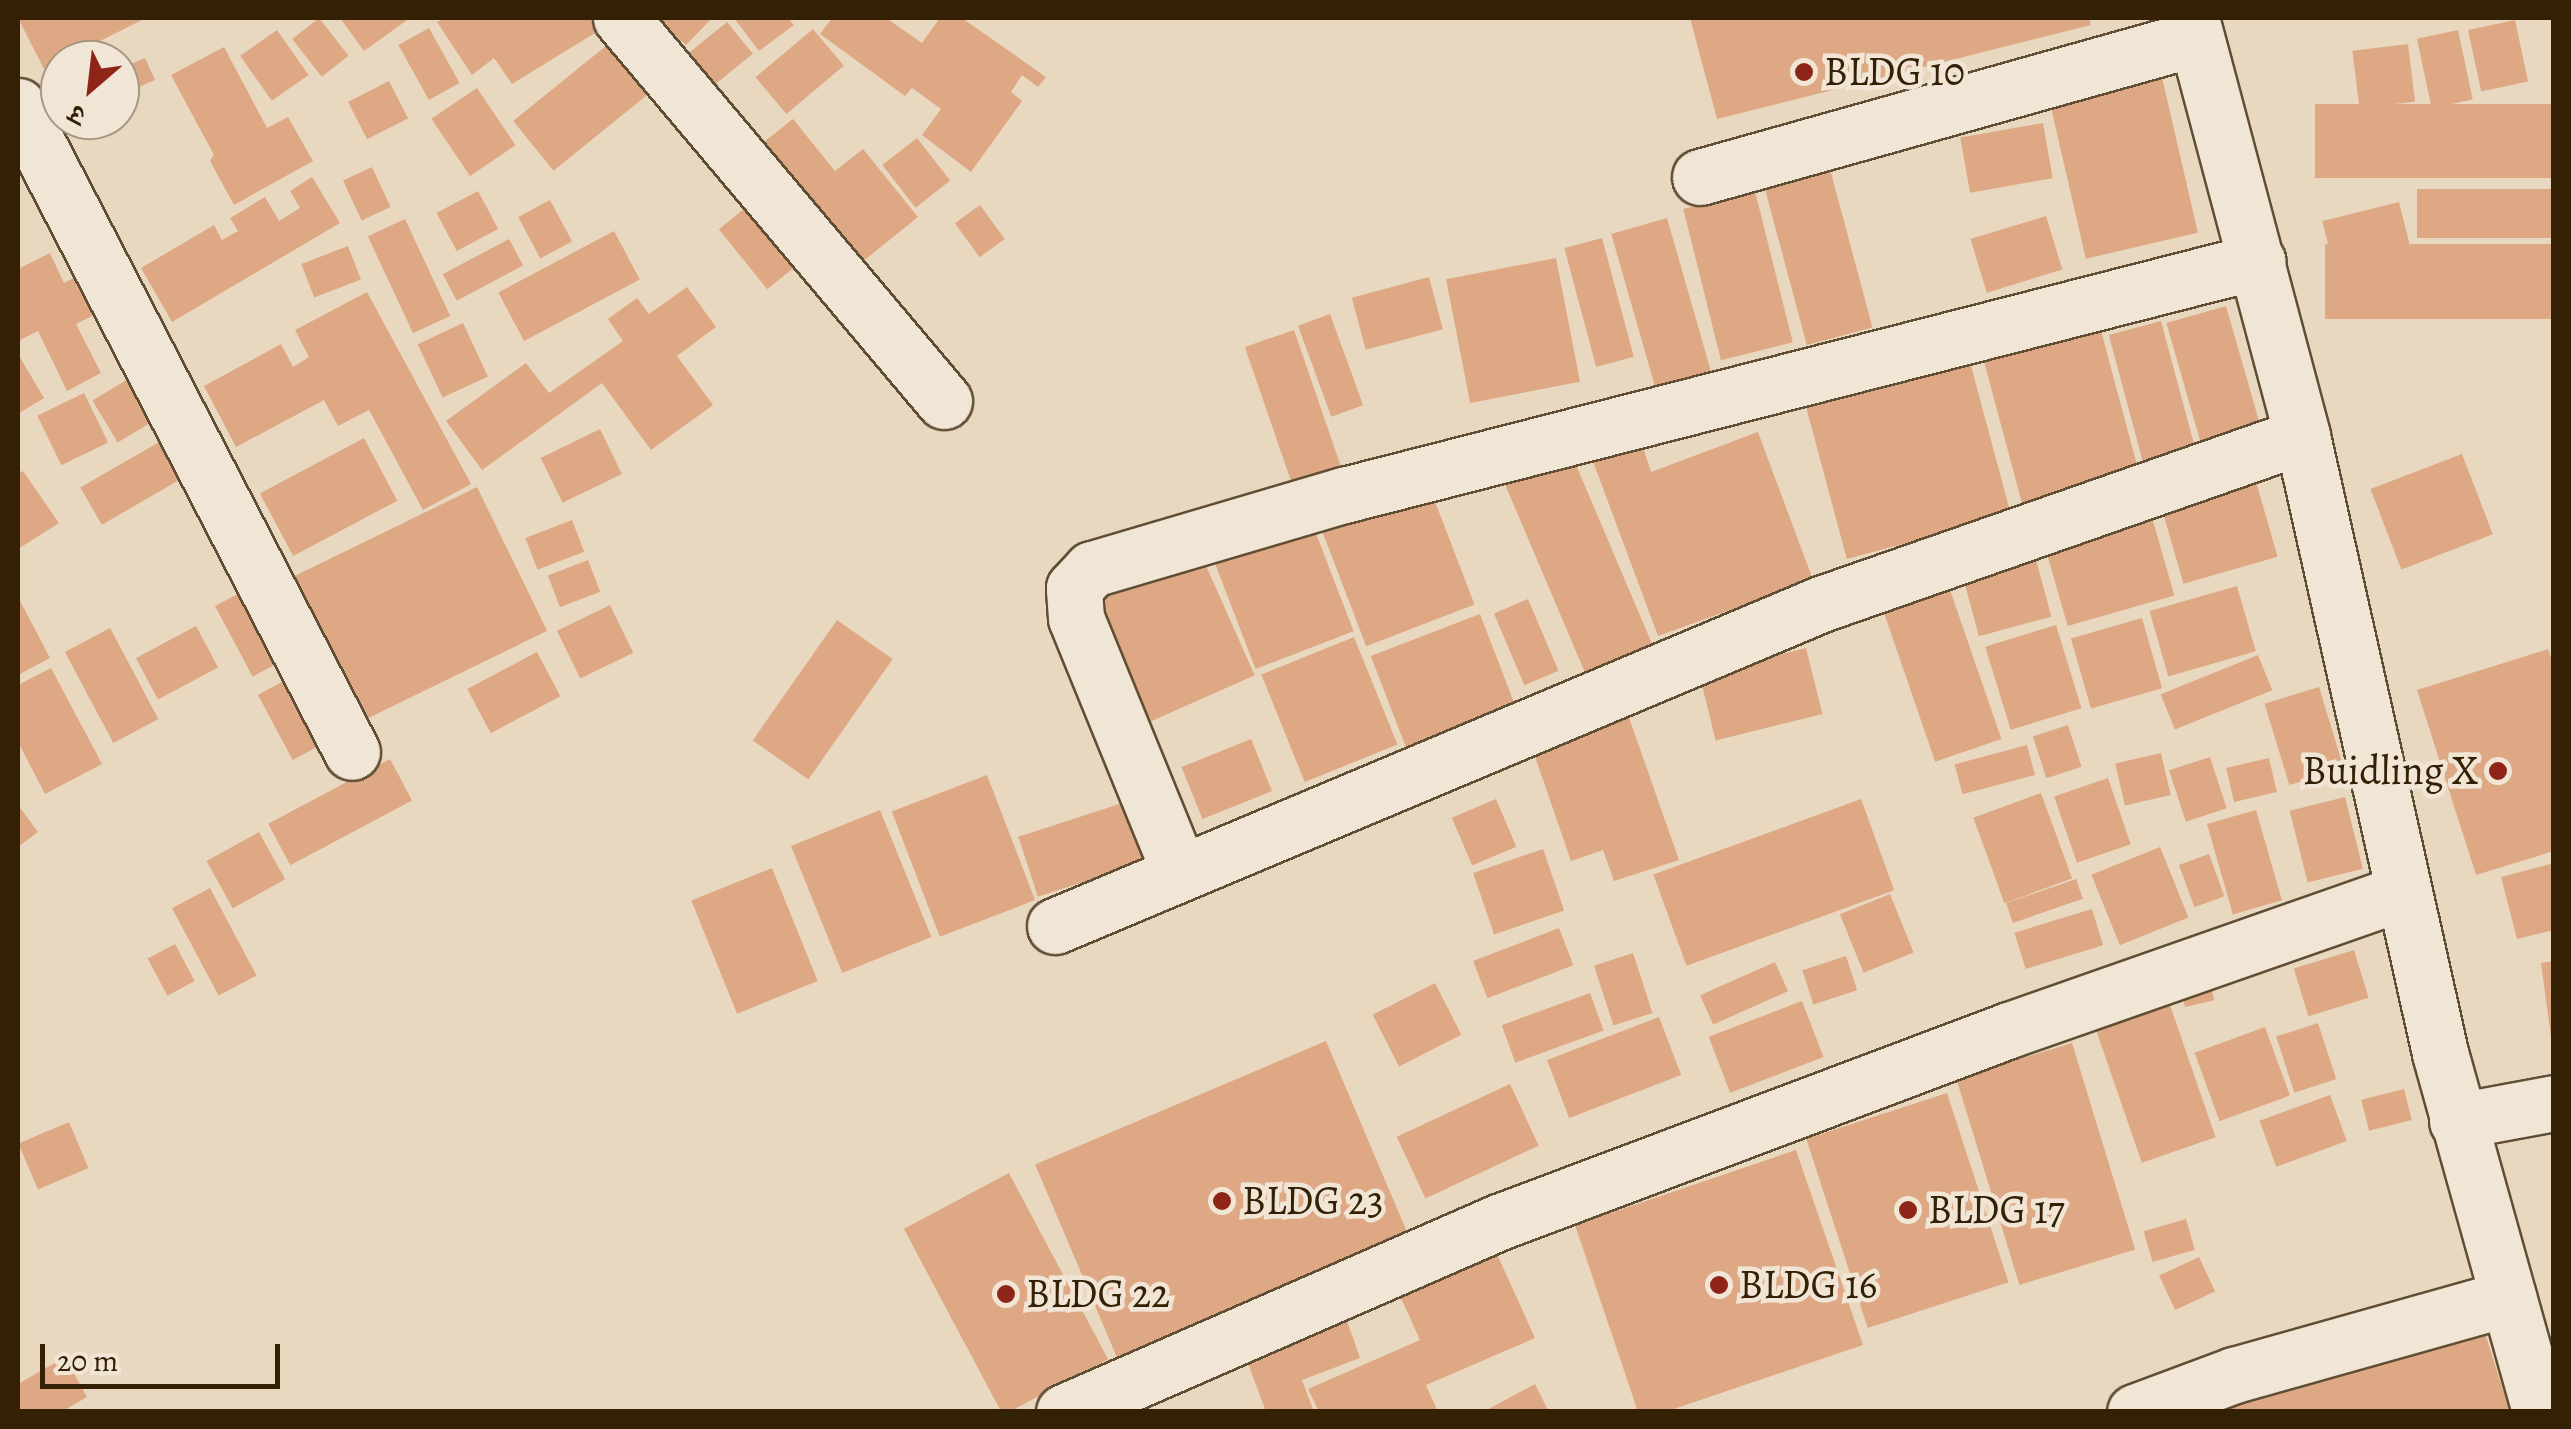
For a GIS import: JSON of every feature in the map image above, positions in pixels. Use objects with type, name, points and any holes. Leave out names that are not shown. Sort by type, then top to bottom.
[{"type":"street","points":[[621,18],[944,401]]},
{"type":"street","points":[[1700,177],[2193,28],[2302,436],[2401,893],[2457,1121],[2540,1412]]},
{"type":"street","points":[[18,106],[352,752]]},
{"type":"street","points":[[1180,874],[1076,618],[1074,588],[1092,569],[1344,495],[2258,261]]},
{"type":"street","points":[[1056,926],[1821,604],[2302,436]]},
{"type":"street","points":[[1064,1412],[1500,1222],[2010,1030],[2401,893]]},
{"type":"street","points":[[2457,1121],[2554,1102]]},
{"type":"street","points":[[2135,1412],[2234,1375],[2508,1298]]},
{"type":"building","points":[[18,18],[146,18],[102,40],[40,40],[40,61]]},
{"type":"building","points":[[319,18],[349,56],[322,77],[292,39]]},
{"type":"building","points":[[340,18],[410,18],[364,51]]},
{"type":"building","points":[[444,18],[601,18],[608,25],[512,84],[494,58],[472,75],[437,22]]},
{"type":"building","points":[[655,18],[712,18],[686,45]]},
{"type":"building","points":[[734,18],[788,18],[794,25],[759,51]]},
{"type":"building","points":[[832,18],[886,18],[922,43],[940,18],[962,18],[1046,77],[1038,87],[1022,75],[1011,92],[1022,101],[971,172],[922,135],[941,109],[912,88],[905,96],[820,34]]},
{"type":"building","name":"BLDG 10","points":[[1690,18],[2089,18],[2091,25],[1717,119]]},
{"type":"building","points":[[2515,20],[2528,82],[2481,92],[2468,30]]},
{"type":"building","points":[[727,22],[753,54],[714,85],[688,53]]},
{"type":"building","points":[[429,28],[460,83],[429,100],[398,45]]},
{"type":"building","points":[[813,29],[844,66],[786,114],[756,77]]},
{"type":"building","points":[[277,30],[309,75],[272,101],[240,56]]},
{"type":"building","points":[[2458,30],[2473,99],[2432,108],[2417,39]]},
{"type":"building","points":[[622,33],[662,83],[553,171],[513,121]]},
{"type":"building","points":[[2408,44],[2415,102],[2359,108],[2352,51]]},
{"type":"building","points":[[224,47],[267,128],[288,117],[313,161],[234,205],[210,161],[214,155],[171,75]]},
{"type":"building","points":[[145,58],[155,80],[140,86],[140,60]]},
{"type":"building","points":[[2161,73],[2198,233],[2086,259],[2049,99]]},
{"type":"building","points":[[389,81],[408,118],[367,139],[348,102]]},
{"type":"building","points":[[477,88],[516,145],[470,176],[431,119]]},
{"type":"building","points":[[2315,104],[2554,104],[2554,178],[2315,178]]},
{"type":"building","points":[[793,119],[835,171],[863,149],[918,217],[851,271],[755,149]]},
{"type":"building","points":[[2043,123],[2053,178],[1970,193],[1960,138]]},
{"type":"building","points":[[917,138],[950,181],[916,208],[882,165]]},
{"type":"building","points":[[372,167],[391,207],[362,220],[343,181]]},
{"type":"building","points":[[1830,169],[1872,327],[1807,345],[1764,187]]},
{"type":"building","points":[[312,177],[340,223],[172,322],[141,268],[214,225],[222,240],[238,231],[230,218],[265,197],[279,221],[300,208],[290,191]]},
{"type":"building","points":[[2417,189],[2554,189],[2554,238],[2417,238]]},
{"type":"building","points":[[478,191],[498,229],[457,251],[437,213]]},
{"type":"building","points":[[1755,191],[1793,342],[1721,360],[1683,209]]},
{"type":"building","points":[[760,196],[808,256],[767,289],[719,229]]},
{"type":"building","points":[[550,200],[572,241],[540,258],[518,217]]},
{"type":"building","points":[[2399,202],[2412,255],[2336,274],[2322,221]]},
{"type":"building","points":[[980,205],[1005,239],[980,257],[955,223]]},
{"type":"building","points":[[2046,216],[2062,270],[1987,293],[1970,239]]},
{"type":"building","points":[[1667,218],[1711,373],[1656,389],[1611,234]]},
{"type":"building","points":[[405,219],[450,316],[413,333],[368,236]]},
{"type":"building","points":[[614,231],[640,280],[524,341],[498,293]]},
{"type":"building","points":[[1602,238],[1634,357],[1596,367],[1564,248]]},
{"type":"building","points":[[509,239],[523,265],[457,301],[443,274]]},
{"type":"building","points":[[2325,244],[2554,244],[2554,319],[2325,319]]},
{"type":"building","points":[[348,246],[361,280],[314,298],[301,264]]},
{"type":"building","points":[[50,253],[64,283],[94,267],[112,306],[76,324],[101,373],[67,391],[38,331],[18,341],[18,269]]},
{"type":"building","points":[[1556,258],[1580,382],[1470,403],[1446,279]]},
{"type":"building","points":[[1429,277],[1443,329],[1366,350],[1352,298]]},
{"type":"building","points":[[687,287],[716,327],[677,356],[713,405],[651,450],[602,383],[482,470],[446,421],[526,363],[549,393],[623,341],[608,319],[637,298],[649,314]]},
{"type":"building","points":[[367,292],[471,484],[423,510],[369,410],[338,426],[324,400],[236,447],[204,386],[281,344],[293,367],[309,357],[295,330]]},
{"type":"building","points":[[2226,306],[2262,431],[2202,448],[2166,323]]},
{"type":"building","points":[[2096,312],[2140,477],[2023,508],[1979,343]]},
{"type":"building","points":[[1330,314],[1363,405],[1331,417],[1298,326]]},
{"type":"building","points":[[2161,321],[2195,449],[2143,462],[2109,335]]},
{"type":"building","points":[[463,323],[488,376],[443,398],[418,344]]},
{"type":"building","points":[[1294,330],[1341,466],[1292,483],[1245,347]]},
{"type":"building","points":[[1966,347],[2011,515],[1847,559],[1802,391]]},
{"type":"building","points":[[18,354],[44,398],[18,414]]},
{"type":"building","points":[[143,370],[168,412],[118,442],[92,400]]},
{"type":"building","points":[[84,393],[108,442],[61,465],[37,416]]},
{"type":"building","points":[[600,429],[622,474],[563,503],[541,458]]},
{"type":"building","points":[[1758,432],[1813,580],[1658,636],[1591,456],[1640,439],[1651,472]]},
{"type":"building","points":[[173,434],[194,471],[102,525],[80,487]]},
{"type":"building","points":[[364,438],[397,501],[293,556],[260,493]]},
{"type":"building","points":[[1571,453],[1653,646],[1586,675],[1504,482]]},
{"type":"building","points":[[2462,454],[2493,534],[2401,569],[2371,489]]},
{"type":"building","points":[[23,471],[59,523],[18,549],[18,474]]},
{"type":"building","points":[[2255,478],[2278,557],[2183,584],[2161,505]]},
{"type":"building","points":[[1429,486],[1475,605],[1366,646],[1321,528]]},
{"type":"building","points":[[477,487],[547,631],[364,720],[294,576]]},
{"type":"building","points":[[2149,507],[2174,595],[2068,626],[2042,538]]},
{"type":"building","points":[[572,520],[584,552],[538,570],[525,538]]},
{"type":"building","points":[[1312,523],[1354,631],[1256,669],[1214,561]]},
{"type":"building","points":[[1199,550],[1255,675],[1148,723],[1092,598]]},
{"type":"building","points":[[2034,552],[2051,617],[1979,636],[1962,571]]},
{"type":"building","points":[[588,560],[600,592],[560,607],[548,575]]},
{"type":"building","points":[[1948,584],[2001,739],[1935,762],[1882,607]]},
{"type":"building","points":[[2237,586],[2256,651],[2168,676],[2150,611]]},
{"type":"building","points":[[245,590],[283,661],[253,677],[215,606]]},
{"type":"building","points":[[18,597],[50,658],[18,675]]},
{"type":"building","points":[[1528,599],[1558,671],[1524,685],[1494,613]]},
{"type":"building","points":[[610,605],[633,653],[580,678],[557,631]]},
{"type":"building","points":[[1480,614],[1517,711],[1408,753],[1371,656]]},
{"type":"building","points":[[2142,618],[2162,688],[2091,709],[2071,638]]},
{"type":"building","points":[[837,620],[893,659],[808,779],[753,740]]},
{"type":"building","points":[[2056,625],[2081,708],[2011,730],[1985,647]]},
{"type":"building","points":[[196,626],[218,667],[158,699],[136,658]]},
{"type":"building","points":[[110,628],[158,719],[113,743],[65,652]]},
{"type":"building","points":[[1354,637],[1397,745],[1305,782],[1261,674]]},
{"type":"building","points":[[1806,648],[1822,714],[1716,741],[1699,675]]},
{"type":"building","name":"Buidling X","points":[[2548,649],[2554,666],[2554,851],[2476,875],[2417,690]]},
{"type":"building","points":[[537,652],[560,696],[491,733],[467,689]]},
{"type":"building","points":[[2258,655],[2272,690],[2175,730],[2161,694]]},
{"type":"building","points":[[51,668],[102,764],[45,794],[18,742],[18,685]]},
{"type":"building","points":[[295,675],[330,740],[293,760],[258,695]]},
{"type":"building","points":[[2319,687],[2344,768],[2289,785],[2264,704]]},
{"type":"building","points":[[1627,712],[1679,860],[1614,881],[1603,850],[1571,861],[1531,745]]},
{"type":"building","points":[[2068,725],[2082,767],[2046,778],[2033,736]]},
{"type":"building","points":[[1251,739],[1272,791],[1202,819],[1181,767]]},
{"type":"building","points":[[2027,745],[2035,775],[1963,794],[1955,764]]},
{"type":"building","points":[[2161,753],[2171,795],[2125,805],[2115,764]]},
{"type":"building","points":[[2210,757],[2227,808],[2186,822],[2169,770]]},
{"type":"building","points":[[2269,758],[2277,792],[2234,802],[2226,768]]},
{"type":"building","points":[[390,759],[412,800],[290,865],[268,824]]},
{"type":"building","points":[[987,775],[1035,900],[940,937],[892,812]]},
{"type":"building","points":[[2108,778],[2131,844],[2077,863],[2054,797]]},
{"type":"building","points":[[2041,793],[2072,879],[2004,903],[1973,818]]},
{"type":"building","points":[[1141,797],[1160,857],[1038,897],[1018,837]]},
{"type":"building","points":[[2345,797],[2363,869],[2308,883],[2290,811]]},
{"type":"building","points":[[1496,799],[1516,847],[1472,866],[1452,818]]},
{"type":"building","points":[[1861,799],[1894,890],[1687,966],[1653,875]]},
{"type":"building","points":[[18,805],[38,832],[18,847]]},
{"type":"building","points":[[880,810],[931,937],[842,973],[791,846]]},
{"type":"building","points":[[2256,810],[2282,900],[2233,914],[2207,824]]},
{"type":"building","points":[[259,832],[285,879],[233,908],[207,861]]},
{"type":"building","points":[[2160,847],[2188,917],[2120,945],[2091,875]]},
{"type":"building","points":[[1543,849],[1564,910],[1494,935],[1473,873]]},
{"type":"building","points":[[2209,854],[2224,896],[2194,907],[2179,865]]},
{"type":"building","points":[[2554,863],[2554,930],[2517,939],[2501,877]]},
{"type":"building","points":[[772,868],[818,981],[737,1014],[691,901]]},
{"type":"building","points":[[2076,879],[2083,899],[2013,923],[2006,903]]},
{"type":"building","points":[[210,888],[256,975],[219,996],[172,908]]},
{"type":"building","points":[[1890,894],[1914,952],[1864,973],[1840,914]]},
{"type":"building","points":[[2092,909],[2103,945],[2026,969],[2015,933]]},
{"type":"building","points":[[1559,928],[1573,965],[1487,998],[1473,961]]},
{"type":"building","points":[[175,944],[195,981],[167,996],[148,959]]},
{"type":"building","points":[[2354,950],[2369,998],[2308,1016],[2294,968]]},
{"type":"building","points":[[1633,953],[1652,1013],[1613,1026],[1594,966]]},
{"type":"building","points":[[1846,956],[1857,990],[1813,1004],[1802,970]]},
{"type":"building","points":[[2554,961],[2554,1037],[2551,1037],[2541,963]]},
{"type":"building","points":[[1775,962],[1788,991],[1713,1025],[1700,995]]},
{"type":"building","points":[[2207,969],[2214,1000],[2185,1007],[2178,976]]},
{"type":"building","points":[[1435,983],[1461,1035],[1399,1066],[1373,1015]]},
{"type":"building","points":[[1590,993],[1604,1031],[1515,1063],[1502,1025]]},
{"type":"building","points":[[1802,1001],[1824,1057],[1730,1093],[1709,1037]]},
{"type":"building","points":[[2170,1005],[2216,1137],[2142,1163],[2096,1030]]},
{"type":"building","points":[[1659,1017],[1681,1075],[1569,1118],[1547,1060]]},
{"type":"building","points":[[2318,1023],[2336,1079],[2294,1093],[2276,1037]]},
{"type":"building","points":[[2265,1027],[2290,1096],[2219,1121],[2195,1053]]},
{"type":"building","name":"BLDG 23","points":[[1326,1041],[1410,1238],[1119,1361],[1035,1164]]},
{"type":"building","points":[[2072,1043],[2135,1250],[2019,1285],[1956,1078]]},
{"type":"building","points":[[1510,1084],[1539,1146],[1425,1198],[1397,1137]]},
{"type":"building","points":[[2404,1089],[2412,1120],[2369,1131],[2361,1100]]},
{"type":"building","name":"BLDG 17","points":[[1947,1093],[2008,1282],[1868,1328],[1806,1139]]},
{"type":"building","points":[[2330,1095],[2347,1141],[2276,1167],[2260,1121]]},
{"type":"building","points":[[69,1122],[89,1168],[38,1190],[18,1143]]},
{"type":"building","name":"BLDG 16","points":[[1796,1150],[1863,1345],[1665,1412],[1638,1412],[1575,1225]]},
{"type":"building","name":"BLDG 22","points":[[1009,1173],[1108,1359],[1009,1412],[1001,1412],[904,1229]]},
{"type":"building","points":[[2186,1219],[2195,1250],[2153,1262],[2144,1231]]},
{"type":"building","points":[[1497,1254],[1535,1338],[1426,1385],[1438,1412],[1319,1412],[1308,1389],[1420,1340],[1401,1298]]},
{"type":"building","points":[[2199,1257],[2215,1291],[2175,1310],[2159,1276]]},
{"type":"building","points":[[1346,1318],[1360,1358],[1302,1380],[1314,1412],[1266,1412],[1245,1355]]},
{"type":"building","points":[[2483,1327],[2510,1412],[2210,1412],[2210,1411]]},
{"type":"building","points":[[65,1357],[87,1397],[61,1412],[18,1412],[18,1384]]},
{"type":"building","points":[[1535,1384],[1549,1412],[1483,1412]]},
{"type":"place","name":"BLDG 10","points":[[1804,72]]},
{"type":"place","name":"Buidling X","points":[[2498,771]]},
{"type":"place","name":"BLDG 23","points":[[1222,1201]]},
{"type":"place","name":"BLDG 17","points":[[1908,1210]]},
{"type":"place","name":"BLDG 16","points":[[1719,1285]]},
{"type":"place","name":"BLDG 22","points":[[1006,1294]]}]
